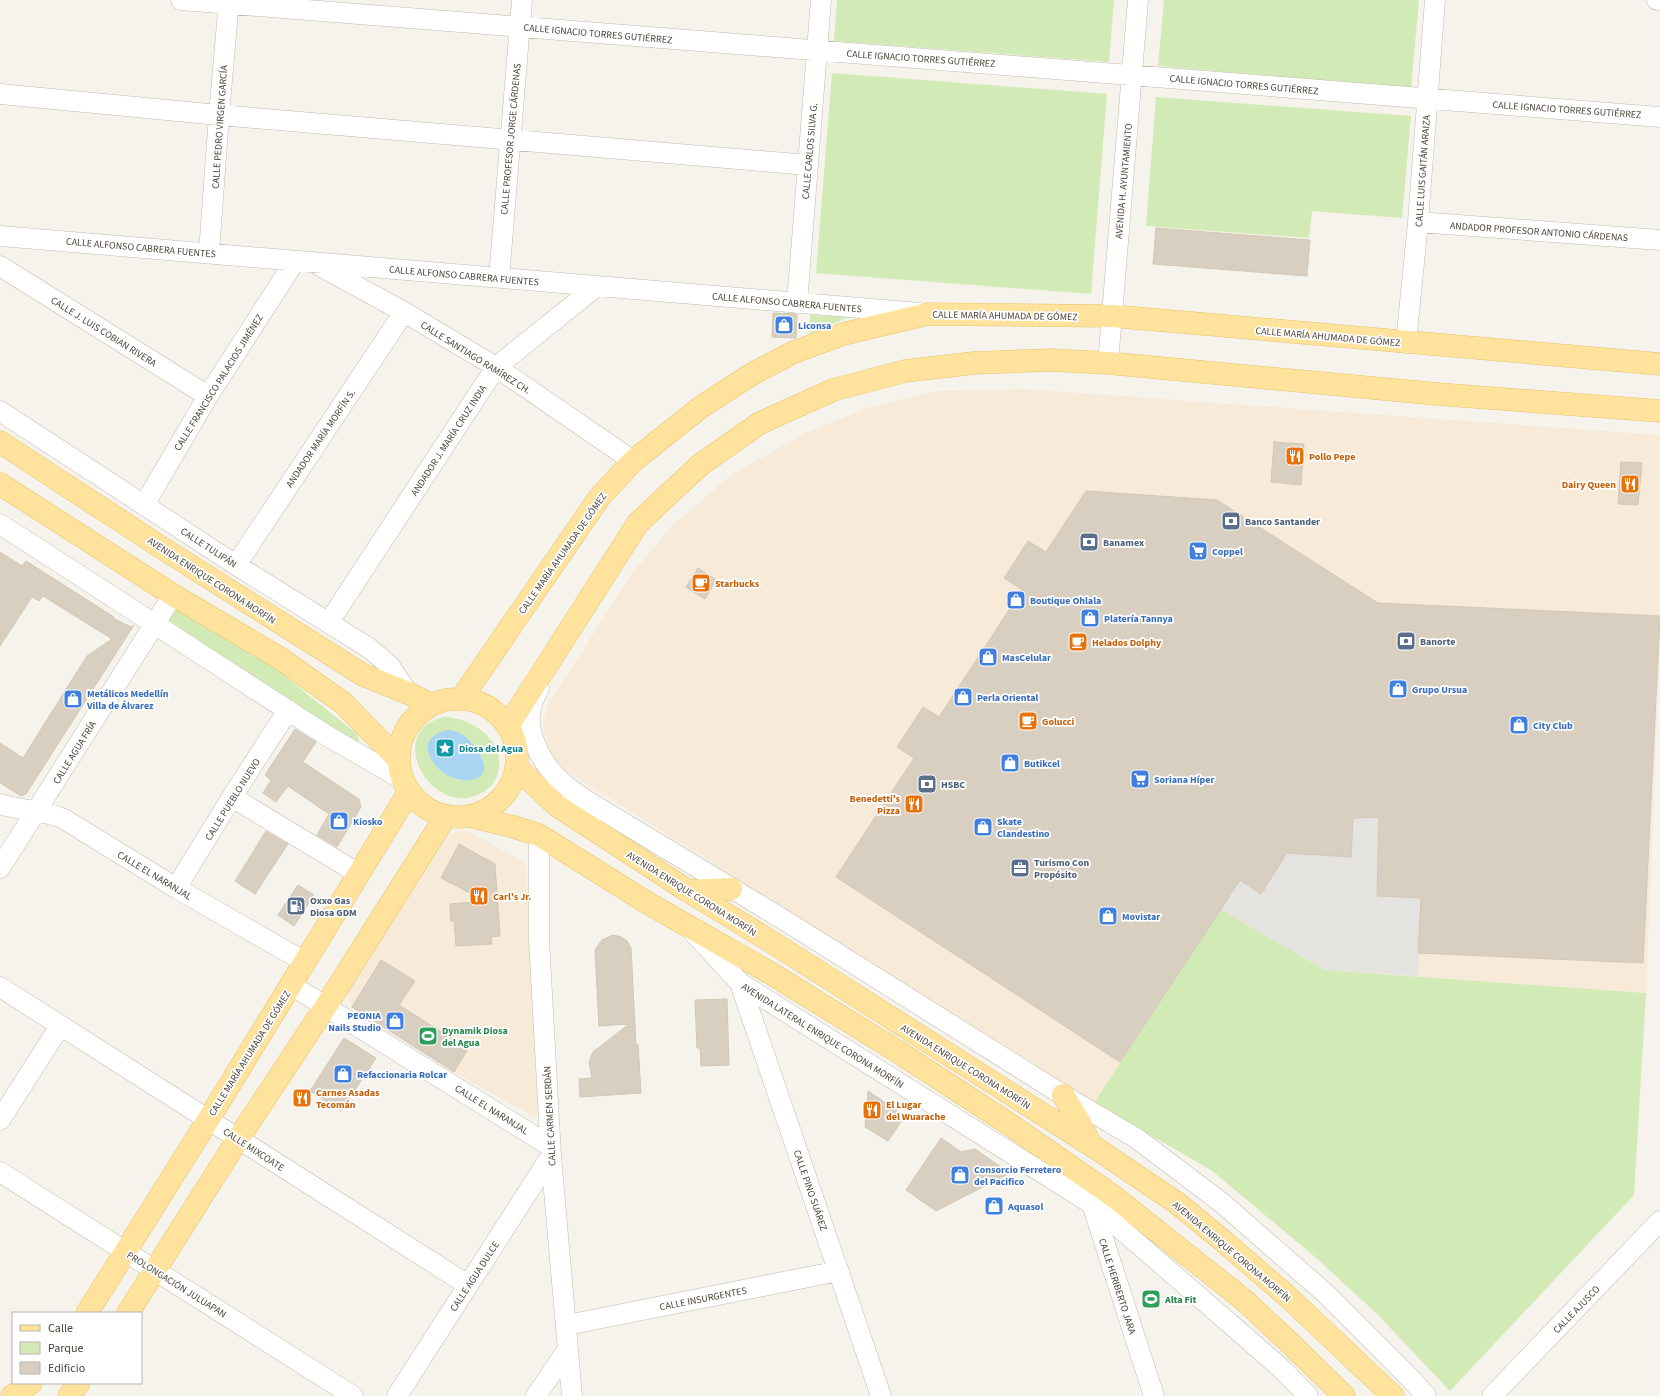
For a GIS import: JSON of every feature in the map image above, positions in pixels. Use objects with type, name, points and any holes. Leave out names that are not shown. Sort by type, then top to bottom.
[{"type":"main road","name":"CALLE MARÍA AHUMADA DE GÓMEZ","points":[[461,699],[599,498],[634,461],[701,407],[752,374],[792,353],[842,334],[928,314],[1112,316],[1406,343],[1660,364]]},
{"type":"main road","points":[[508,726],[638,523],[700,465],[760,423],[833,390],[905,371],[974,363],[1051,360],[1108,363],[1453,395],[1660,411]]},
{"type":"main road","name":"AVENIDA ENRIQUE CORONA MORFÍN","points":[[0,442],[179,559],[362,675],[408,693],[432,705]]},
{"type":"main road","points":[[0,484],[173,595],[281,659],[336,699],[403,777],[419,803],[432,812],[446,816],[469,816],[539,835],[639,898],[766,971],[900,1053],[1009,1124],[1113,1196],[1244,1300],[1344,1396]]},
{"type":"main road","points":[[403,777],[401,743],[407,728],[418,714],[432,705],[446,700],[461,699],[479,703],[496,712],[508,726],[514,739],[517,753],[516,767],[511,784],[500,799],[486,810],[469,816]]},
{"type":"main road","name":"AVENIDA ENRIQUE CORONA MORFÍN","points":[[516,767],[556,806],[1091,1145],[1177,1203],[1287,1296],[1393,1396]]},
{"type":"main road","name":"CALLE MARÍA AHUMADA DE GÓMEZ","points":[[88,1312],[359,874],[403,777]]},
{"type":"main road","points":[[129,1312],[238,1139],[326,1006],[446,816]]},
{"type":"main road","points":[[688,891],[732,889]]},
{"type":"main road","points":[[1063,1095],[1091,1145]]},
{"type":"main road","points":[[12,1396],[30,1384]]},
{"type":"main road","points":[[69,1396],[78,1384]]},
{"type":"street","name":"CALLE IGNACIO TORRES GUTIÉRREZ","points":[[181,0],[229,2],[519,27],[1660,117]]},
{"type":"street","name":"CALLE PROFESOR JORGE CÁRDENAS","points":[[499,278],[522,0]]},
{"type":"street","name":"CALLE CARLOS SILVA G.","points":[[797,303],[822,0]]},
{"type":"street","name":"AVENIDA H. AYUNTAMIENTO","points":[[1108,363],[1138,0]]},
{"type":"street","name":"CALLE LUIS GAITÁN ARAIZA","points":[[1406,343],[1418,222],[1435,0]]},
{"type":"street","name":"CALLE PEDRO VIRGEN GARCÍA","points":[[209,253],[229,2]]},
{"type":"street","points":[[0,94],[219,115],[808,165]]},
{"type":"street","name":"ANDADOR PROFESOR ANTONIO CÁRDENAS","points":[[1418,222],[1660,240]]},
{"type":"street","name":"CALLE ALFONSO CABRERA FUENTES","points":[[0,236],[928,314]]},
{"type":"street","name":"CALLE SANTIAGO RAMÍREZ CH.","points":[[304,261],[404,312],[496,367],[634,461]]},
{"type":"street","name":"CALLE FRANCISCO PALACIOS JIMÉNEZ","points":[[144,505],[208,396],[304,261]]},
{"type":"street","name":"CALLE J. LUIS COBIAN RIVERA","points":[[0,266],[208,396]]},
{"type":"street","name":"ANDADOR J. MARÍA CRUZ INDIA","points":[[329,622],[496,367],[597,286]]},
{"type":"street","name":"ANDADOR MARÍA MORFÍN S.","points":[[236,565],[404,312]]},
{"type":"street","name":"CALLE TULIPÁN","points":[[0,411],[236,565],[369,648],[390,666],[408,693]]},
{"type":"street","points":[[0,524],[329,737],[403,777]]},
{"type":"street","name":"CALLE AGUA FRÍA","points":[[0,868],[173,595]]},
{"type":"street","points":[[551,658],[530,713],[531,733],[540,757],[549,770],[560,781],[589,802],[1063,1095],[1136,1138],[1222,1203],[1325,1293],[1426,1396]]},
{"type":"street","name":"CALLE PUEBLO NUEVO","points":[[176,888],[288,710]]},
{"type":"street","points":[[232,797],[359,874]]},
{"type":"street","points":[[556,806],[589,802]]},
{"type":"street","name":"CALLE EL NARANJAL","points":[[0,804],[12,808],[36,811],[56,816],[64,820],[176,888],[305,962]]},
{"type":"street","name":"CALLE CARMEN SERDÁN","points":[[539,835],[539,940],[551,1151],[572,1396]]},
{"type":"street","name":"AVENIDA LATERAL ENRIQUE CORONA MORFÍN","points":[[688,927],[740,983],[1092,1204],[1284,1371],[1308,1396]]},
{"type":"street","name":"CALLE PINO SUÁREZ","points":[[740,983],[881,1396]]},
{"type":"street","name":"CALLE EL NARANJAL","points":[[291,985],[551,1151]]},
{"type":"street","name":"CALLE MIXCOATE","points":[[0,987],[468,1285]]},
{"type":"street","points":[[0,1120],[60,1026]]},
{"type":"street","name":"CALLE AGUA DULCE","points":[[397,1396],[551,1151]]},
{"type":"street","name":"PROLONGACIÓN JULUAPAN","points":[[0,1172],[353,1396]]},
{"type":"street","name":"CALLE HERIBERTO JARA","points":[[1083,1175],[1154,1396]]},
{"type":"street","name":"CALLE AJUSCO","points":[[1492,1396],[1660,1221]]},
{"type":"street","name":"CALLE INSURGENTES","points":[[567,1325],[838,1271]]},
{"type":"street","points":[[536,1396],[568,1348]]},
{"type":"shaded area","points":[[1024,389],[1660,435],[1660,639],[1646,993],[1325,970],[1220,910],[1094,1103],[566,771],[554,758],[546,742],[543,725],[547,706],[631,575],[670,528],[731,475],[805,433],[870,407],[938,391]]},
{"type":"shaded area","points":[[1379,817],[1377,896],[1421,898],[1418,976],[1325,970],[1220,909],[1240,880],[1261,894],[1287,853],[1351,856],[1353,818]]},
{"type":"shaded area","points":[[466,830],[520,860],[526,866],[542,1113],[533,1116],[454,1072],[352,1007],[347,996],[352,985],[451,832]]},
{"type":"green space","points":[[837,0],[1114,0],[1109,62],[834,41]]},
{"type":"green space","points":[[1164,0],[1419,0],[1411,88],[1158,66]]},
{"type":"green space","points":[[832,73],[1107,94],[1091,294],[816,273]]},
{"type":"green space","points":[[1156,97],[1411,116],[1402,218],[1312,211],[1309,238],[1146,226]]},
{"type":"green space","points":[[810,315],[849,317],[809,334]]},
{"type":"green space","points":[[175,606],[271,665],[357,734],[359,740],[355,746],[167,619]]},
{"type":"green space","points":[[444,717],[456,719],[467,722],[487,735],[494,744],[498,754],[499,766],[496,778],[489,788],[472,797],[455,798],[440,791],[428,780],[419,766],[415,751],[417,737],[427,725]],"holes":[[[465,736],[483,760],[460,780],[442,771],[431,761],[429,756]]]},
{"type":"green space","points":[[1220,909],[1325,970],[1646,993],[1634,1195],[1450,1391],[1376,1313],[1314,1256],[1211,1170],[1094,1103]]},
{"type":"water","points":[[449,730],[458,732],[469,739],[479,753],[484,767],[483,773],[478,778],[469,780],[457,779],[446,775],[437,768],[431,759],[428,750],[429,741],[436,734]]},
{"type":"building","points":[[1156,228],[1310,240],[1307,276],[1153,264]]},
{"type":"building","name":"Liconsa","points":[[773,313],[797,314],[796,338],[772,337]]},
{"type":"building","points":[[1274,442],[1304,444],[1301,485],[1271,482]]},
{"type":"building","name":"Dairy Queen","points":[[1621,462],[1642,463],[1638,505],[1618,504]]},
{"type":"building","points":[[1086,491],[1217,500],[1378,603],[1660,616],[1643,963],[1418,953],[1421,898],[1377,896],[1379,817],[1353,818],[1351,857],[1287,853],[1261,894],[1240,880],[1120,1062],[836,877],[914,758],[897,747],[923,707],[939,717],[1022,590],[1004,578],[1028,541],[1046,552]]},
{"type":"building","points":[[0,552],[22,566],[26,561],[114,617],[113,618],[131,627],[134,625],[26,794],[21,796],[0,783],[0,743],[23,758],[87,656],[112,639],[43,596],[39,601],[32,597],[0,646]]},
{"type":"building","name":"Starbucks","points":[[698,568],[716,580],[705,599],[686,587]]},
{"type":"building","points":[[295,729],[316,742],[303,762],[359,799],[361,807],[337,847],[317,835],[329,814],[288,786],[276,802],[263,793],[271,780],[265,775]]},
{"type":"building","points":[[266,831],[288,844],[255,894],[235,881]]},
{"type":"building","name":"Carl's Jr.","points":[[459,844],[495,864],[500,936],[491,937],[492,944],[456,946],[454,921],[451,921],[450,904],[485,901],[441,878]]},
{"type":"building","points":[[298,885],[314,895],[294,926],[278,915]]},
{"type":"building","points":[[613,935],[621,937],[627,941],[631,948],[636,1045],[638,1044],[641,1093],[580,1097],[579,1079],[592,1078],[589,1062],[593,1052],[629,1024],[599,1026],[595,950],[602,940]]},
{"type":"building","points":[[381,960],[415,981],[399,1005],[468,1049],[454,1072],[352,1007]]},
{"type":"building","points":[[727,999],[729,1065],[701,1066],[700,1048],[697,1048],[695,1000]]},
{"type":"building","name":"Refaccionaria Rolcar","points":[[344,1038],[376,1058],[341,1111],[310,1091]]},
{"type":"building","points":[[868,1091],[905,1116],[888,1141],[865,1127]]},
{"type":"building","name":"Consorcio Ferretero del Pacifico","points":[[941,1138],[961,1152],[975,1149],[1010,1173],[936,1211],[906,1190]]},
{"type":"place","name":"Liconsa","points":[[784,325]]},
{"type":"place","name":"Pollo Pepe","points":[[1295,456]]},
{"type":"place","name":"Dairy Queen","points":[[1630,484]]},
{"type":"place","name":"Banco Santander","points":[[1231,521]]},
{"type":"place","name":"Banamex","points":[[1089,542]]},
{"type":"place","name":"Coppel","points":[[1198,551]]},
{"type":"place","name":"Starbucks","points":[[701,583]]},
{"type":"place","name":"Boutique Ohlala","points":[[1016,600]]},
{"type":"place","name":"Platería Tannya","points":[[1090,618]]},
{"type":"place","name":"Banorte","points":[[1406,641]]},
{"type":"place","name":"Helados Dolphy","points":[[1078,642]]},
{"type":"place","name":"MasCelular","points":[[988,657]]},
{"type":"place","name":"Grupo Ursua","points":[[1398,689]]},
{"type":"place","name":"Perla Oriental","points":[[963,697]]},
{"type":"place","name":"Metálicos Medellín Villa de Álvarez","points":[[73,699]]},
{"type":"place","name":"Golucci","points":[[1028,721]]},
{"type":"place","name":"City Club","points":[[1519,725]]},
{"type":"place","name":"Diosa del Agua","points":[[445,748]]},
{"type":"place","name":"Butikcel","points":[[1010,763]]},
{"type":"place","name":"Soriana Híper","points":[[1140,779]]},
{"type":"place","name":"HSBC","points":[[927,784]]},
{"type":"place","name":"Benedetti's Pizza","points":[[914,804]]},
{"type":"place","name":"Kiosko","points":[[339,821]]},
{"type":"place","name":"Skate Clandestino","points":[[983,827]]},
{"type":"place","name":"Turismo Con Propósito","points":[[1020,868]]},
{"type":"place","name":"Carl's Jr.","points":[[479,896]]},
{"type":"place","name":"Oxxo Gas Diosa GDM","points":[[296,906]]},
{"type":"place","name":"Movistar","points":[[1108,916]]},
{"type":"place","name":"PEONIA Nails Studio","points":[[395,1021]]},
{"type":"place","name":"Dynamik Diosa del Agua","points":[[428,1036]]},
{"type":"place","name":"Refaccionaria Rolcar","points":[[343,1074]]},
{"type":"place","name":"Carnes Asadas Tecomán","points":[[302,1098]]},
{"type":"place","name":"El Lugar del Wuarache","points":[[872,1110]]},
{"type":"place","name":"Consorcio Ferretero del Pacifico","points":[[960,1175]]},
{"type":"place","name":"Aquasol","points":[[994,1206]]},
{"type":"place","name":"Alta Fit","points":[[1151,1299]]}]
